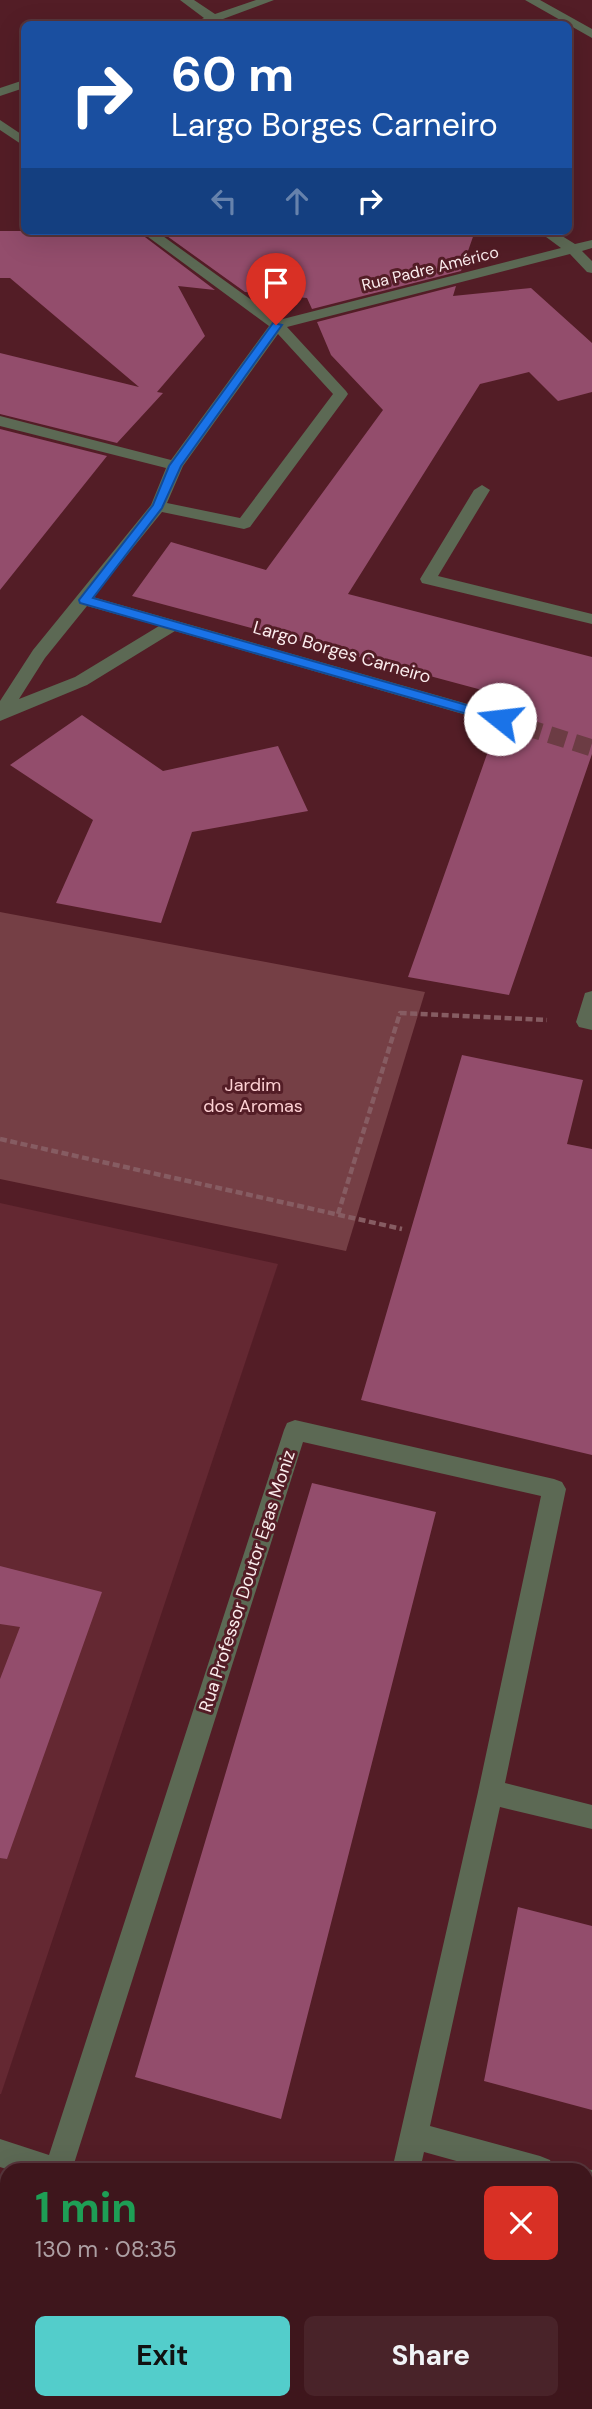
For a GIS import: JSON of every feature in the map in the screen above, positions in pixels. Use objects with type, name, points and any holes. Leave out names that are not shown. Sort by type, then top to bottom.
[{"type":"street","points":[[186,0],[219,21],[268,0]]},
{"type":"street","points":[[531,0],[569,21]]},
{"type":"street","points":[[572,23],[592,34]]},
{"type":"street","points":[[0,92],[21,85]]},
{"type":"street","points":[[0,124],[21,140]]},
{"type":"street","points":[[152,235],[276,325],[341,394],[244,524],[158,506]]},
{"type":"street","points":[[551,235],[573,249],[592,269]]},
{"type":"street","name":"Rua Padre Américo","points":[[276,325],[592,244]]},
{"type":"street","points":[[1,714],[39,654],[158,506],[175,466],[276,325]]},
{"type":"street","points":[[0,421],[175,466]]},
{"type":"street","points":[[482,490],[428,579],[592,619]]},
{"type":"street","name":"Largo Borges Carneiro","points":[[85,600],[500,719]]},
{"type":"street","points":[[1,714],[81,681],[173,625]]},
{"type":"street","points":[[589,1022],[592,998]]},
{"type":"street","name":"Rua Professor Doutor Egas Moniz","points":[[57,2163],[295,1430],[554,1489],[491,1792],[407,2163]]},
{"type":"street","points":[[491,1792],[592,1817]]},
{"type":"street","points":[[413,2135],[515,2163]]},
{"type":"street","points":[[0,2153],[32,2163]]},
{"type":"path","points":[[338,1214],[400,1013],[589,1022]]},
{"type":"path","points":[[0,1139],[402,1228]]},
{"type":"shaded area","points":[[0,1203],[278,1264],[1,2094],[0,2094]]},
{"type":"green space","name":"Jardim dos Aromas","points":[[0,912],[425,992],[346,1251],[0,1179]]},
{"type":"building","points":[[0,231],[21,231],[21,235],[142,235],[215,290],[178,286],[205,336],[157,392],[163,393],[117,443],[0,414],[0,353],[139,387],[10,278],[0,278]]},
{"type":"building","points":[[166,235],[474,235],[461,271],[312,309],[307,298],[245,292]]},
{"type":"building","points":[[456,286],[453,296],[531,288],[592,343],[592,392],[558,401],[529,372],[480,384],[348,594],[592,657],[592,754],[509,995],[408,977],[497,726],[506,726],[511,721],[508,713],[503,711],[508,697],[132,596],[171,542],[266,570],[383,410],[331,355],[317,322]]},
{"type":"building","points":[[0,429],[107,456],[0,590]]},
{"type":"building","points":[[82,715],[163,771],[278,746],[308,811],[192,832],[161,923],[56,903],[93,820],[10,765]]},
{"type":"building","points":[[462,1055],[583,1080],[567,1144],[592,1149],[592,1455],[361,1400]]},
{"type":"building","points":[[312,1483],[436,1512],[281,2119],[135,2077]]},
{"type":"building","points":[[0,1566],[102,1592],[7,1859],[0,1858],[0,1679],[20,1627],[0,1624]]},
{"type":"building","points":[[518,1907],[592,1926],[592,2110],[484,2081]]},
{"type":"tunnel","points":[[500,719],[592,748]]},
{"type":"route","points":[[276,325],[175,466],[158,506],[85,600],[500,719]]}]
